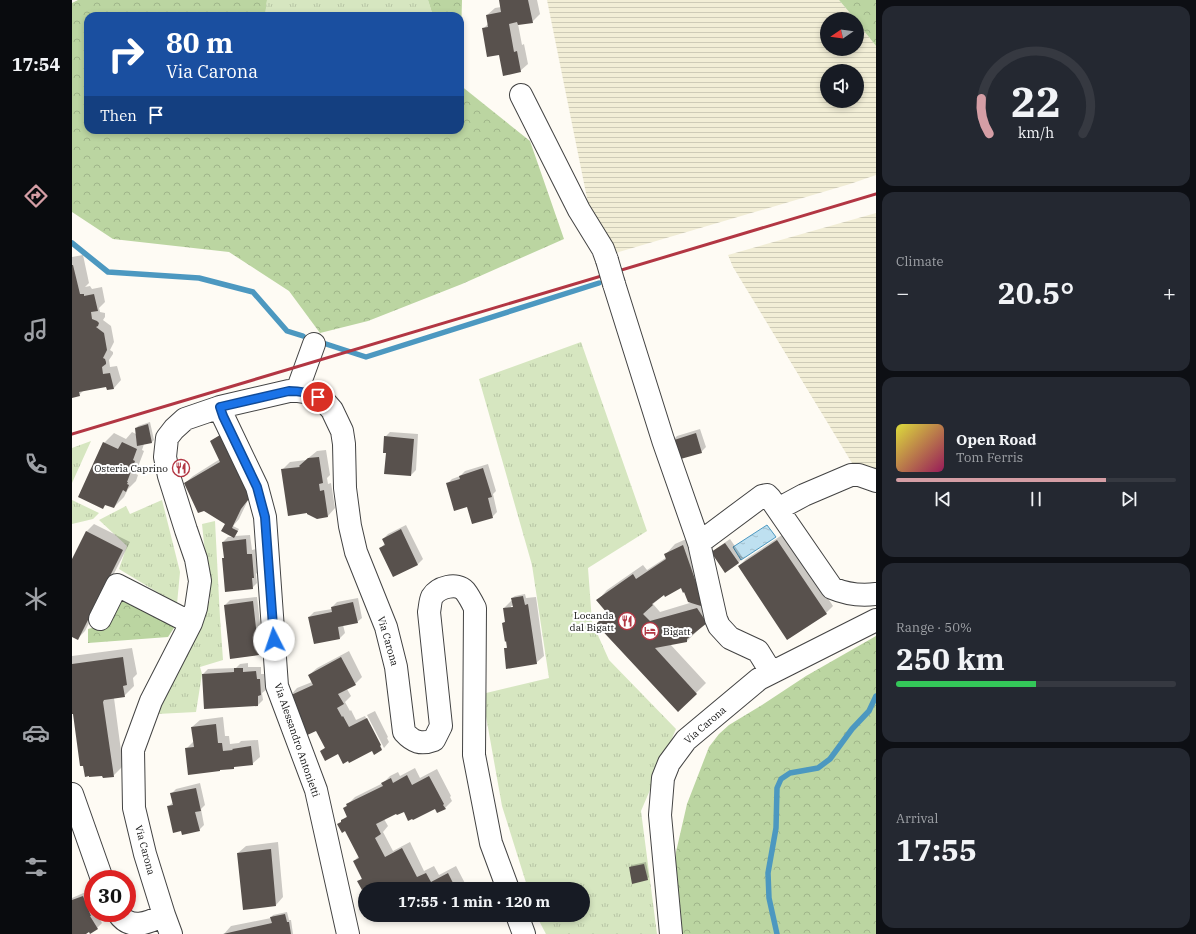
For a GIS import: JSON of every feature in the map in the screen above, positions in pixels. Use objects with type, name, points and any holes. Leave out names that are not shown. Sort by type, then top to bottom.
[{"type":"street","points":[[521,96],[579,210],[603,249],[663,440],[699,542],[714,613],[719,626],[730,638],[758,651],[772,672]]},
{"type":"street","points":[[297,391],[314,344]]},
{"type":"street","name":"Via Carona","points":[[168,925],[145,854],[134,808],[133,750],[151,701],[191,623],[196,608],[200,581],[196,559],[166,463],[165,457],[167,438],[174,429],[185,420],[220,407],[280,393],[297,391],[310,393],[325,402],[332,410],[342,431],[344,444],[345,488],[350,526],[356,552],[386,627],[396,667],[404,732],[410,739],[416,742],[428,742],[434,740],[441,726],[429,612],[432,597],[437,591],[444,588],[451,586],[458,587],[465,590],[475,608],[474,755],[491,843],[505,882]]},
{"type":"street","name":"Via Alessandro Antonietti","points":[[220,407],[257,487],[265,517],[277,686],[316,790],[348,934]]},
{"type":"street","points":[[778,509],[804,495],[851,475],[858,475],[876,481]]},
{"type":"street","points":[[699,542],[762,496],[767,495],[832,588],[843,592],[860,595],[876,594]]},
{"type":"street","points":[[100,619],[117,585],[191,623]]},
{"type":"street","name":"Via Carona","points":[[671,934],[660,815],[663,778],[669,763],[686,740],[759,679],[876,620]]},
{"type":"street","points":[[72,794],[99,870]]},
{"type":"street","name":"Via Carona","points":[[129,922],[141,925],[155,920],[168,925]]},
{"type":"street","points":[[520,922],[524,934]]},
{"type":"shaded area","points":[[547,0],[839,0],[849,12],[820,12],[820,56],[864,56],[864,31],[876,46],[876,175],[612,254],[591,218]]},
{"type":"shaded area","points":[[876,213],[876,474],[855,468],[733,267],[728,255]]},
{"type":"green space","points":[[78,0],[267,0],[266,12],[84,12],[84,134],[464,134],[464,88],[530,141],[564,239],[462,284],[368,321],[320,333],[289,291],[229,252],[113,239],[72,212],[72,3]]},
{"type":"green space","points":[[267,0],[428,0],[432,12],[266,12]]},
{"type":"green space","points":[[428,0],[462,0],[462,12],[432,12]]},
{"type":"green space","points":[[839,0],[876,0],[876,46],[864,31],[864,12],[849,12]]},
{"type":"green space","points":[[581,342],[647,531],[588,568],[592,622],[609,660],[676,729],[641,811],[657,934],[546,934],[540,922],[590,922],[590,882],[526,882],[502,806],[482,694],[549,678],[532,565],[479,379]]},
{"type":"green space","points":[[91,441],[72,483],[72,448]]},
{"type":"green space","points":[[72,500],[99,513],[93,519],[72,524]]},
{"type":"green space","points":[[162,500],[180,572],[177,604],[119,569],[127,546],[99,520],[126,506],[130,514]]},
{"type":"green space","points":[[215,521],[223,660],[200,667],[202,674],[196,712],[157,714],[210,600],[202,524]]},
{"type":"green space","points":[[120,591],[178,622],[168,637],[88,643],[88,629],[107,624]]},
{"type":"green space","points":[[876,636],[876,934],[674,934],[676,852],[687,804],[709,747],[719,734],[729,725],[806,676]]},
{"type":"water","points":[[767,525],[776,537],[741,560],[733,547]]},
{"type":"building","points":[[499,0],[528,0],[533,23],[518,25],[517,22],[509,24],[514,52],[517,51],[521,72],[503,76],[499,55],[487,57],[482,28],[488,27],[486,15],[501,12]]},
{"type":"building","points":[[72,265],[80,294],[84,294],[84,296],[94,294],[98,311],[91,312],[92,319],[99,323],[96,327],[104,333],[107,350],[103,358],[105,359],[106,364],[102,367],[103,374],[110,373],[114,389],[107,390],[106,387],[79,392],[80,396],[72,398]]},
{"type":"building","points":[[148,424],[152,443],[137,446],[135,428]]},
{"type":"building","points":[[696,433],[702,453],[677,460],[671,441]]},
{"type":"building","points":[[220,435],[229,455],[232,453],[255,491],[241,509],[232,528],[238,531],[234,538],[221,531],[225,524],[204,511],[198,513],[184,483],[220,462],[210,441]]},
{"type":"building","points":[[384,436],[414,439],[411,476],[384,474],[386,453],[383,453]]},
{"type":"building","points":[[103,442],[118,449],[122,442],[137,449],[133,460],[135,461],[127,482],[129,485],[126,492],[123,490],[114,508],[105,505],[103,509],[78,497]]},
{"type":"building","points":[[319,457],[323,483],[319,484],[320,491],[324,490],[328,517],[317,519],[307,513],[288,516],[281,469],[300,467],[299,466],[308,458]]},
{"type":"building","points":[[483,468],[492,497],[488,498],[493,518],[472,524],[467,507],[454,511],[446,483],[460,479],[459,476]]},
{"type":"building","points":[[401,529],[418,565],[393,577],[379,548],[385,545],[382,539]]},
{"type":"building","points":[[86,531],[123,550],[78,640],[72,637],[72,559]]},
{"type":"building","points":[[246,539],[247,554],[252,554],[254,578],[252,578],[253,589],[225,592],[222,542]]},
{"type":"building","points":[[777,540],[827,614],[787,640],[738,566]]},
{"type":"building","points":[[725,543],[739,563],[725,573],[711,552]]},
{"type":"building","name":"Bigatt","points":[[683,545],[697,585],[699,584],[702,605],[688,602],[681,588],[665,597],[664,595],[652,604],[653,605],[643,614],[650,621],[697,608],[707,623],[687,639],[687,642],[655,648],[697,694],[678,712],[596,624],[607,613],[596,600],[633,574],[636,579],[666,559],[664,554]]},
{"type":"building","points":[[523,596],[525,605],[528,604],[537,664],[506,669],[504,648],[507,648],[502,623],[505,622],[503,608],[513,607],[511,598]]},
{"type":"building","points":[[253,601],[259,655],[230,659],[224,605]]},
{"type":"building","points":[[353,602],[358,623],[338,627],[340,639],[314,644],[308,617],[332,612],[331,607]]},
{"type":"building","points":[[123,657],[127,685],[123,686],[125,697],[104,700],[103,702],[114,777],[85,777],[83,766],[80,766],[72,714],[72,664]]},
{"type":"building","points":[[341,657],[356,685],[338,694],[344,704],[337,708],[349,727],[367,718],[381,745],[382,750],[374,755],[372,751],[349,763],[348,761],[343,764],[338,754],[325,761],[320,751],[325,748],[316,731],[303,737],[289,696],[313,685],[308,675]]},
{"type":"building","points":[[234,668],[243,668],[243,672],[256,671],[257,679],[260,679],[261,695],[258,696],[258,706],[204,709],[202,674],[234,672]]},
{"type":"building","points":[[216,724],[218,743],[222,743],[223,751],[251,746],[253,765],[188,775],[185,748],[194,747],[191,727]]},
{"type":"building","points":[[407,775],[412,785],[429,776],[446,809],[437,813],[435,809],[408,821],[404,812],[397,815],[396,814],[376,824],[381,834],[375,838],[385,857],[402,848],[417,877],[426,873],[431,882],[358,883],[357,881],[362,879],[353,861],[359,858],[345,831],[342,833],[337,824],[347,817],[343,808],[347,806],[346,804],[383,786],[381,783],[391,778],[393,783]]},
{"type":"building","points":[[196,788],[201,811],[195,812],[200,831],[182,835],[181,831],[173,833],[167,806],[173,805],[170,793]]},
{"type":"building","points":[[271,849],[276,906],[243,910],[237,853]]},
{"type":"building","points":[[644,864],[648,880],[632,884],[629,867]]},
{"type":"building","points":[[448,873],[452,882],[431,882]]},
{"type":"building","points":[[83,896],[84,922],[94,922],[98,929],[90,934],[89,932],[86,934],[72,934],[72,900]]},
{"type":"building","points":[[285,914],[287,922],[289,922],[291,934],[223,934],[272,923],[270,917]]},
{"type":"waterway","points":[[72,243],[108,272],[199,278],[253,292],[287,331],[303,336]]},
{"type":"waterway","points":[[323,343],[366,357],[599,283]]},
{"type":"waterway","points":[[777,934],[769,898],[768,873],[776,828],[777,788],[781,779],[790,773],[818,768],[830,759],[852,729],[869,711],[876,696]]},
{"type":"railway","points":[[72,434],[876,194]]},
{"type":"place","name":"Osteria Caprino","points":[[181,468]]},
{"type":"place","name":"Locanda dal Bigatt","points":[[627,621]]},
{"type":"place","name":"Bigatt","points":[[650,631]]},
{"type":"route","points":[[274,640],[265,517],[257,487],[220,407],[289,391],[310,393],[318,397]]}]
